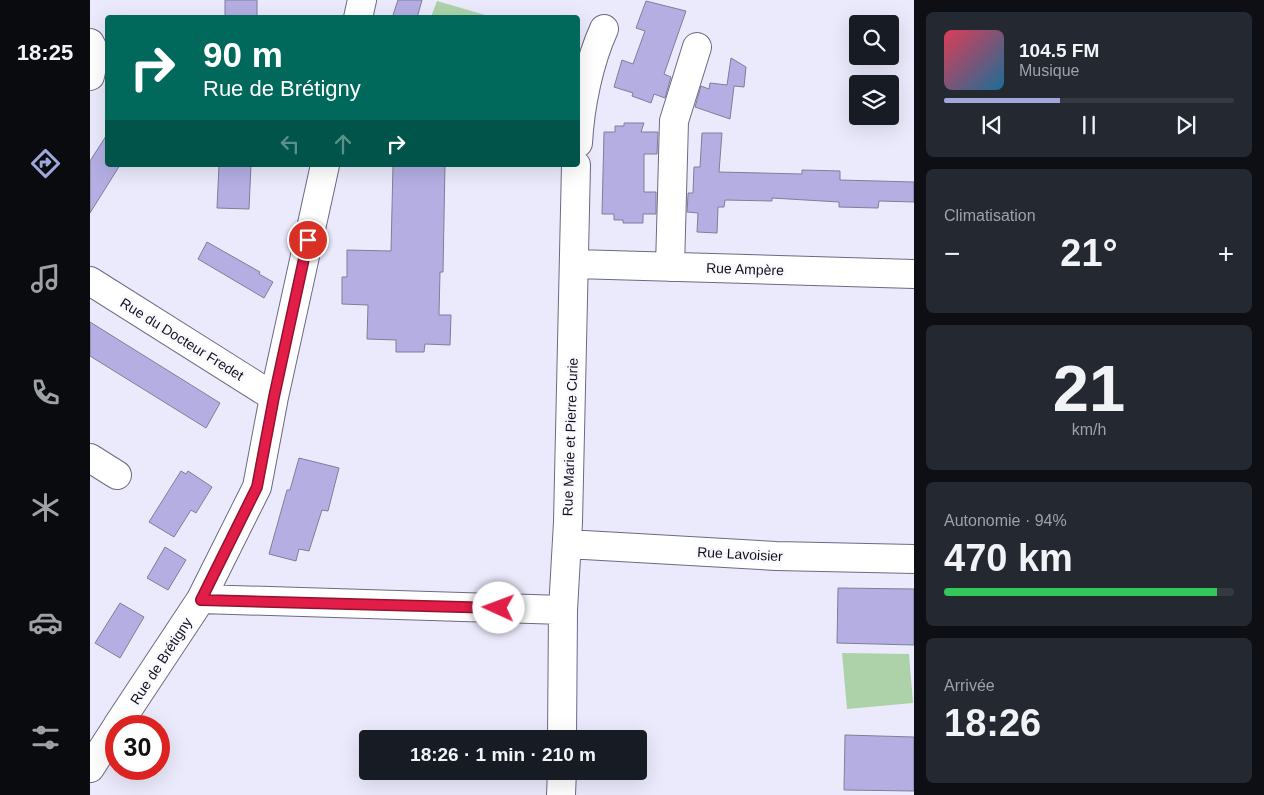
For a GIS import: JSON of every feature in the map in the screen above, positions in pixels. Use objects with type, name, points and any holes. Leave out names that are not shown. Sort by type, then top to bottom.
[{"type":"street","points":[[359,15],[362,0]]},
{"type":"street","points":[[580,130],[586,91],[598,43],[604,29]]},
{"type":"street","points":[[90,43],[95,53],[90,76]]},
{"type":"street","points":[[670,267],[674,121],[697,47]]},
{"type":"street","name":"Rue de Brétigny","points":[[125,715],[201,600],[257,487],[274,397],[325,167]]},
{"type":"street","name":"Rue Marie et Pierre Curie","points":[[562,730],[563,610],[567,544],[576,167]]},
{"type":"street","name":"Rue Ampère","points":[[575,264],[914,274]]},
{"type":"street","name":"Rue du Docteur Fredet","points":[[90,281],[274,397]]},
{"type":"street","points":[[90,458],[117,475]]},
{"type":"street","name":"Rue Lavoisier","points":[[567,544],[776,556],[914,559]]},
{"type":"street","points":[[776,556],[801,570],[914,574]]},
{"type":"street","points":[[201,600],[563,610]]},
{"type":"street","name":"Rue de Brétigny","points":[[90,768],[105,745]]},
{"type":"street","points":[[561,795],[562,780]]},
{"type":"green space","points":[[437,1],[485,15],[432,15]]},
{"type":"green space","points":[[842,653],[909,654],[913,703],[847,709]]},
{"type":"building","points":[[225,0],[257,0],[257,15],[225,15]]},
{"type":"building","points":[[398,0],[422,0],[418,15],[393,15]]},
{"type":"building","points":[[646,1],[686,11],[664,74],[671,77],[665,98],[654,94],[651,103],[632,96],[633,93],[614,87],[622,60],[633,64],[645,31],[636,28]]},
{"type":"building","points":[[731,58],[746,67],[744,87],[734,86],[730,119],[695,107],[701,86],[709,89],[710,83],[727,85]]},
{"type":"building","points":[[624,123],[644,123],[641,132],[658,132],[657,154],[644,154],[644,192],[656,192],[656,214],[643,214],[643,223],[623,223],[623,220],[614,220],[614,214],[602,214],[604,132],[615,132],[615,126],[624,126]]},
{"type":"building","points":[[702,133],[722,133],[719,172],[802,174],[802,170],[840,171],[840,180],[914,182],[914,202],[879,201],[878,208],[839,207],[839,202],[772,198],[772,201],[725,200],[724,207],[718,207],[717,233],[697,232],[698,213],[687,212],[688,193],[693,193],[694,167],[700,167]]},
{"type":"building","points":[[105,138],[105,167],[119,167],[90,213],[90,161]]},
{"type":"building","points":[[219,167],[251,167],[249,209],[217,208]]},
{"type":"building","points":[[393,167],[445,167],[443,272],[440,272],[439,315],[451,315],[450,345],[425,344],[424,352],[396,352],[396,340],[367,339],[368,305],[342,304],[342,277],[347,277],[347,250],[391,251]]},
{"type":"building","points":[[207,242],[260,272],[259,274],[273,282],[264,298],[198,259]]},
{"type":"building","points":[[90,322],[220,403],[206,428],[90,356]]},
{"type":"building","points":[[299,458],[339,468],[328,511],[322,510],[309,551],[299,549],[296,561],[269,554],[287,490],[290,490]]},
{"type":"building","points":[[181,471],[186,474],[188,471],[212,487],[196,513],[191,510],[174,537],[149,522]]},
{"type":"building","points":[[165,547],[186,560],[168,590],[147,578]]},
{"type":"building","points":[[838,588],[914,589],[914,645],[837,643]]},
{"type":"building","points":[[120,603],[144,617],[120,658],[95,643]]},
{"type":"building","points":[[845,735],[914,737],[914,791],[844,790]]},
{"type":"route","points":[[308,240],[274,397],[257,487],[201,600],[499,608]]}]
